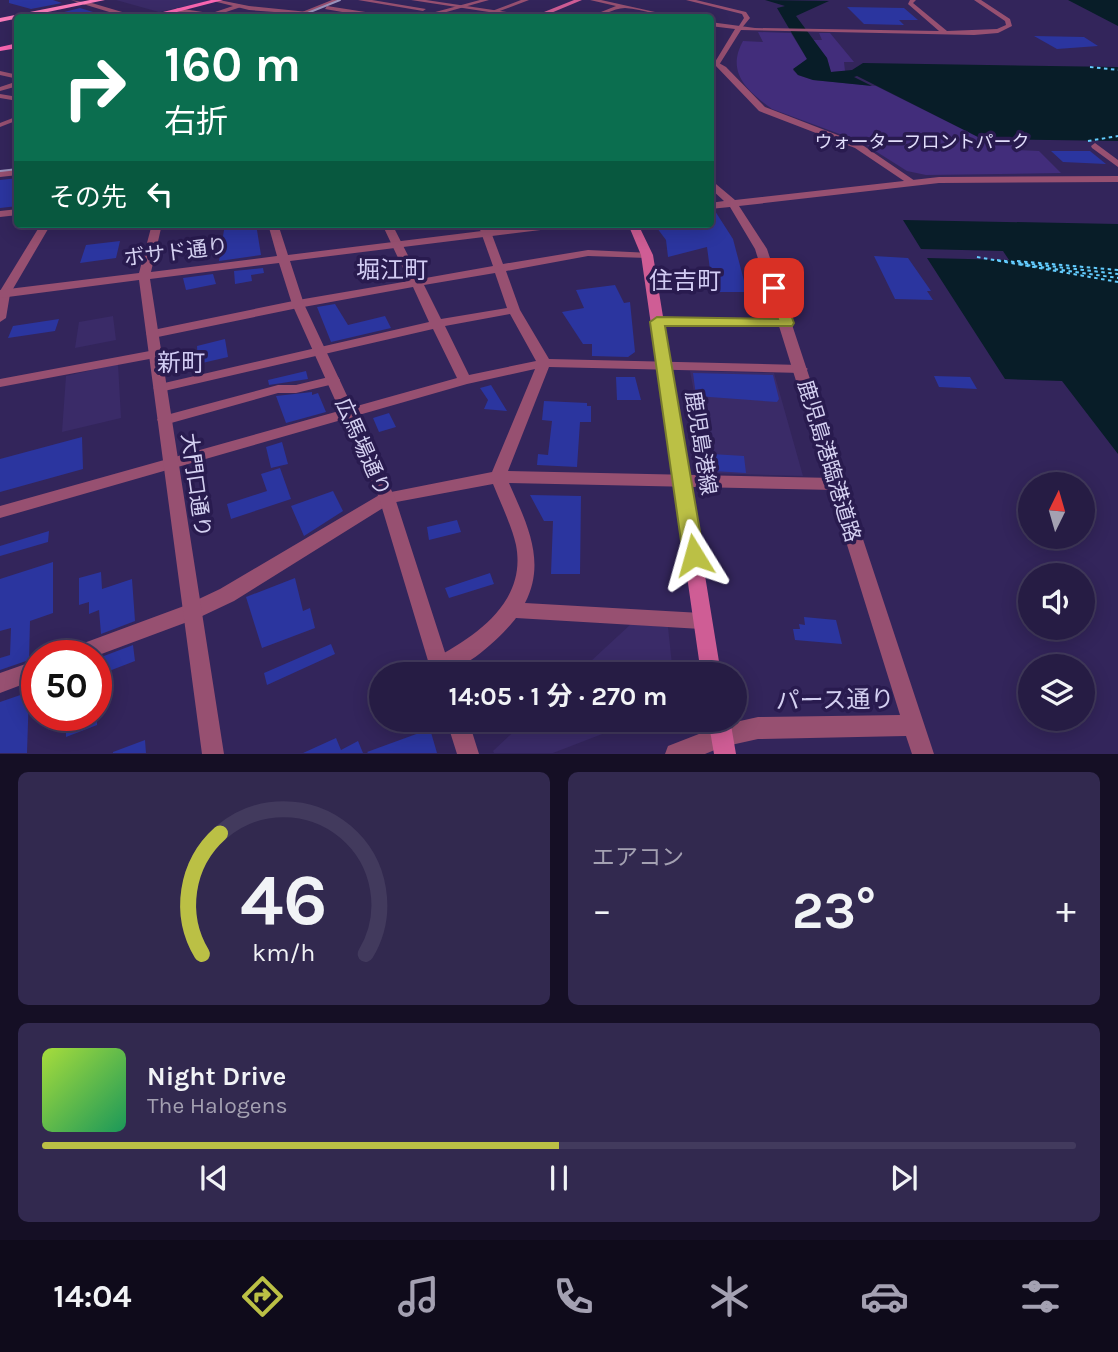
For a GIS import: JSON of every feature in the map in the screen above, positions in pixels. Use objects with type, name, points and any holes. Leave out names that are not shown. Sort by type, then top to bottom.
[{"type":"highway","points":[[31,14],[101,0]]},
{"type":"main road","points":[[158,14],[218,0]]},
{"type":"main road","points":[[541,14],[579,0]]},
{"type":"main road","name":"鹿児島港線","points":[[635,228],[648,255],[709,662]]},
{"type":"street","points":[[74,0],[125,14]]},
{"type":"street","points":[[218,0],[239,6],[308,14],[346,1]]},
{"type":"street","points":[[308,14],[337,0]]},
{"type":"street","points":[[361,0],[465,13],[495,11],[514,14]]},
{"type":"street","points":[[418,0],[465,13],[486,0]]},
{"type":"street","points":[[495,11],[526,0]]},
{"type":"street","points":[[593,0],[660,14]]},
{"type":"street","points":[[600,14],[641,0]]},
{"type":"street","points":[[689,0],[744,13],[747,18],[714,64],[762,109],[858,146],[914,183]]},
{"type":"street","points":[[913,0],[910,4],[945,32]]},
{"type":"street","points":[[714,25],[783,30],[945,32],[992,32],[1009,26],[1008,20],[977,0]]},
{"type":"street","points":[[212,14],[239,6]]},
{"type":"street","points":[[327,8],[365,14]]},
{"type":"street","points":[[177,10],[203,14]]},
{"type":"street","points":[[267,13],[275,10]]},
{"type":"street","points":[[426,14],[436,10]]},
{"type":"street","points":[[1095,146],[1118,164]]},
{"type":"street","points":[[714,206],[914,183],[1001,177],[1118,179]]},
{"type":"street","name":"鹿児島港臨港道路","points":[[714,186],[733,204],[758,243],[787,323],[835,484],[923,754]]},
{"type":"street","points":[[0,224],[8,213]]},
{"type":"street","points":[[0,318],[2,294],[43,228]]},
{"type":"street","name":"大門口通り","points":[[157,228],[144,275],[213,754]]},
{"type":"street","name":"広馬場通り","points":[[274,228],[298,304],[387,498],[438,662]]},
{"type":"street","points":[[389,228],[465,380]]},
{"type":"street","points":[[485,229],[514,310],[544,363]]},
{"type":"street","name":"ボサド通り","points":[[2,294],[396,244],[485,229]]},
{"type":"street","points":[[153,334],[298,304],[588,253],[648,255]]},
{"type":"street","points":[[160,388],[436,324],[514,310]]},
{"type":"street","points":[[657,322],[787,323]]},
{"type":"street","points":[[0,383],[155,354]]},
{"type":"street","points":[[453,662],[470,650],[513,610],[523,589],[526,553],[498,477],[544,363]]},
{"type":"street","points":[[0,512],[465,380],[544,363],[801,369]]},
{"type":"street","points":[[164,419],[278,389],[296,389],[333,380]]},
{"type":"street","points":[[112,641],[191,612],[227,594],[387,498],[498,477],[835,484]]},
{"type":"street","points":[[513,610],[701,621]]},
{"type":"street","points":[[0,683],[21,675]]},
{"type":"street","name":"パース通り","points":[[676,754],[722,736],[758,728],[915,725]]},
{"type":"street","points":[[461,732],[468,754]]},
{"type":"shaded area","points":[[116,0],[213,0],[159,12]]},
{"type":"shaded area","points":[[113,316],[116,340],[75,348],[79,322]]},
{"type":"shaded area","points":[[118,364],[121,418],[62,432],[66,376]]},
{"type":"shaded area","points":[[690,371],[774,373],[803,476],[709,473]]},
{"type":"shaded area","points":[[631,624],[668,627],[672,662],[590,662]]},
{"type":"shaded area","points":[[513,732],[607,732],[553,753],[493,751]]},
{"type":"green space","name":"ウォーターフロントパーク","points":[[758,32],[791,33],[807,59],[793,70],[798,75],[813,80],[876,86],[986,141],[1008,142],[1017,150],[1039,151],[1061,173],[926,175],[907,171],[861,142],[772,109],[754,95],[741,80],[738,71],[738,52],[743,41],[763,42]]},
{"type":"green space","points":[[819,33],[830,33],[854,62],[844,62],[845,71],[831,72],[827,58],[812,40],[822,40]]},
{"type":"water","points":[[765,0],[829,1],[796,16],[827,58],[831,72],[852,70],[863,63],[1118,67],[1118,141],[982,139],[857,76],[854,77],[872,86],[813,80],[798,75],[793,69],[807,59],[777,8],[785,6]]},
{"type":"water","points":[[1068,0],[1118,0],[1118,26]]},
{"type":"water","points":[[903,220],[1118,224],[1118,454],[1062,381],[1005,379],[927,258],[1009,260],[1003,251],[921,249]]},
{"type":"building","points":[[9,0],[53,0],[62,3],[31,9],[9,3]]},
{"type":"building","points":[[847,7],[904,8],[918,20],[899,20],[904,25],[864,24]]},
{"type":"building","points":[[80,8],[100,14],[56,14]]},
{"type":"building","points":[[1034,36],[1084,37],[1098,46],[1057,49]]},
{"type":"building","points":[[1051,151],[1090,151],[1106,164],[1063,162]]},
{"type":"building","points":[[14,178],[14,206],[0,208],[0,180]]},
{"type":"building","points":[[714,211],[733,239],[747,292],[713,292],[707,247],[668,257],[666,240],[657,228],[714,228]]},
{"type":"building","points":[[224,228],[257,228],[261,255],[219,261]]},
{"type":"building","points":[[120,241],[116,258],[80,263],[86,245]]},
{"type":"building","points":[[874,256],[908,258],[931,291],[927,291],[933,300],[895,299]]},
{"type":"building","points":[[263,268],[264,273],[251,275],[252,281],[235,284],[234,271]]},
{"type":"building","points":[[213,274],[216,284],[186,290],[183,278]]},
{"type":"building","points":[[615,285],[624,303],[630,302],[635,352],[628,357],[592,356],[592,344],[583,344],[562,312],[584,308],[576,290]]},
{"type":"building","points":[[335,304],[348,325],[385,316],[391,328],[331,342],[317,307]]},
{"type":"building","points":[[59,319],[55,331],[8,338],[13,326]]},
{"type":"building","points":[[225,339],[228,357],[198,364],[197,346]]},
{"type":"building","points":[[306,371],[308,379],[269,385],[268,380]]},
{"type":"building","points":[[693,373],[773,375],[779,399],[777,402],[696,396]]},
{"type":"building","points":[[934,376],[970,377],[977,389],[939,387]]},
{"type":"building","points":[[616,377],[635,377],[641,400],[617,400]]},
{"type":"building","points":[[491,385],[507,411],[484,409],[488,400],[480,388]]},
{"type":"building","points":[[312,392],[312,395],[318,393],[326,412],[286,423],[276,396]]},
{"type":"building","points":[[544,401],[587,403],[587,406],[591,406],[591,422],[580,422],[577,467],[537,465],[538,454],[548,455],[552,421],[542,420]]},
{"type":"building","points":[[389,413],[396,427],[379,432],[373,418]]},
{"type":"building","points":[[82,437],[83,469],[0,492],[0,459]]},
{"type":"building","points":[[282,442],[288,464],[271,468],[266,447]]},
{"type":"building","points":[[712,454],[744,456],[746,473],[713,471]]},
{"type":"building","points":[[280,468],[291,499],[231,519],[227,504],[267,491],[261,474]]},
{"type":"building","points":[[333,491],[343,511],[304,536],[291,506]]},
{"type":"building","points":[[530,495],[581,496],[580,574],[551,574],[553,521],[544,521]]},
{"type":"building","points":[[457,520],[461,532],[429,540],[427,527]]},
{"type":"building","points":[[49,531],[48,542],[0,556],[0,546]]},
{"type":"building","points":[[53,562],[53,613],[30,621],[30,640],[21,640],[21,663],[0,670],[0,658],[10,655],[11,628],[0,631],[0,579]]},
{"type":"building","points":[[101,572],[102,589],[132,579],[135,621],[101,634],[99,610],[89,614],[89,602],[79,605],[79,578]]},
{"type":"building","points":[[490,573],[494,584],[449,598],[445,588]]},
{"type":"building","points":[[295,578],[303,611],[310,608],[315,628],[262,648],[246,597]]},
{"type":"building","points":[[804,617],[836,620],[842,644],[795,640],[793,629],[800,629],[799,624],[805,625]]},
{"type":"building","points":[[331,644],[335,654],[267,685],[264,673]]},
{"type":"building","points":[[133,645],[135,661],[112,670],[112,653]]},
{"type":"building","points":[[21,695],[21,731],[28,731],[27,753],[0,753],[0,702]]},
{"type":"building","points":[[66,731],[82,731],[66,737]]},
{"type":"building","points":[[422,732],[431,732],[437,753],[368,753]]},
{"type":"building","points":[[336,738],[341,750],[358,741],[363,753],[303,753]]},
{"type":"building","points":[[145,740],[146,753],[113,753],[113,752]]},
{"type":"ferry route","points":[[1090,67],[1118,70]]},
{"type":"ferry route","points":[[1088,141],[1118,136]]},
{"type":"ferry route","points":[[977,257],[1118,282]]},
{"type":"ferry route","points":[[997,260],[1118,274]]},
{"type":"ferry route","points":[[1017,261],[1118,270]]},
{"type":"ferry route","points":[[1020,264],[1118,278]]},
{"type":"tram line","points":[[305,14],[340,0]]},
{"type":"tram line","points":[[0,171],[14,169]]},
{"type":"district","name":"堀江町","points":[[392,270]]},
{"type":"district","name":"住吉町","points":[[685,281]]},
{"type":"district","name":"新町","points":[[181,363]]},
{"type":"route","points":[[694,555],[657,322],[787,323],[774,288]]}]
